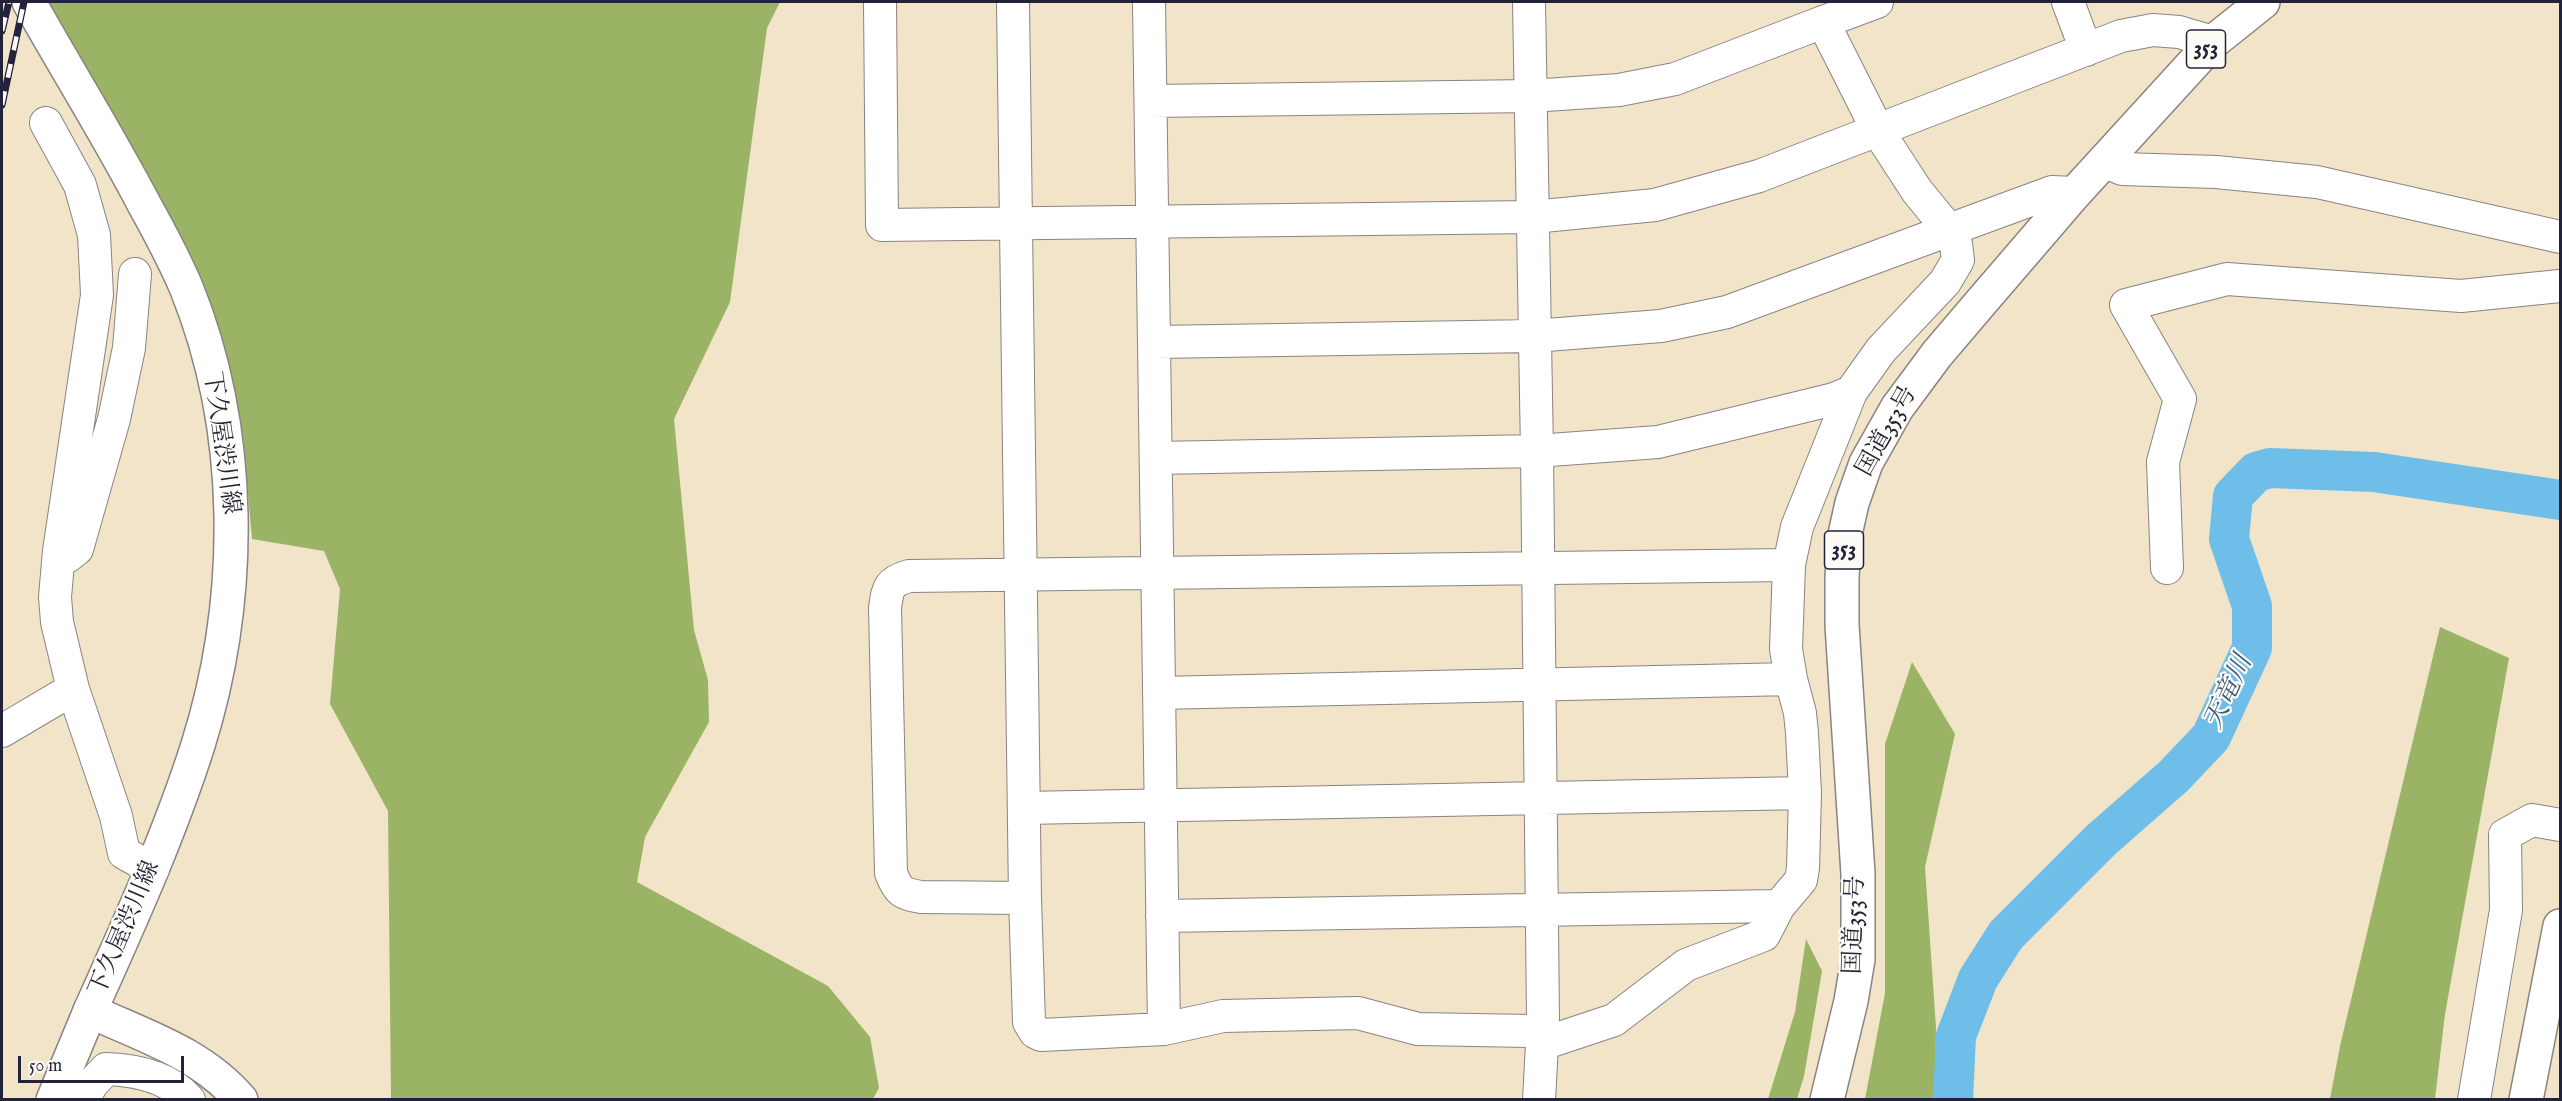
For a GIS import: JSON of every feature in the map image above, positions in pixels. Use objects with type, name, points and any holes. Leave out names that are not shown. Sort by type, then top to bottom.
[{"type":"main road","name":"下久屋渋川線","points":[[29,2],[104,129],[185,286],[201,329],[219,401],[232,507],[224,623],[213,683],[198,744],[153,869],[90,1011]]},
{"type":"main road","name":"国道353号","points":[[1827,1100],[1851,1001],[1858,960],[1858,874],[1842,625],[1844,539],[1852,503],[1866,463],[1897,408],[1937,354],[2075,193],[2213,42],[2263,2]]},
{"type":"main road","points":[[2526,1100],[2560,926]]},
{"type":"main road","points":[[53,1100],[90,1011],[177,1048],[204,1064],[230,1086],[241,1100]]},
{"type":"street","points":[[880,2],[882,225],[1533,217],[1655,205],[1759,176],[2121,36],[2153,30],[2179,32],[2213,42]]},
{"type":"street","points":[[1012,2],[1025,898],[1029,1022],[1035,1032],[1041,1035],[1164,1029],[1223,1016],[1358,1013],[1418,1029],[1530,1031],[1538,1029],[1544,1012],[1529,2]]},
{"type":"street","points":[[1149,2],[1164,1029]]},
{"type":"street","points":[[1151,101],[1531,96],[1619,90],[1676,79],[1877,2]]},
{"type":"street","points":[[2068,2],[2086,50]]},
{"type":"street","points":[[1539,1100],[1542,1044],[1614,1020],[1686,965],[1764,935],[1779,906],[1801,880],[1805,793],[1800,713],[1786,649],[1789,565],[1797,527],[1851,392],[1881,350],[1945,282],[1958,260],[1956,244],[1949,230],[1917,191],[1878,130],[1823,22]]},
{"type":"street","points":[[46,123],[80,185],[94,235],[97,295],[58,563],[55,597],[57,622],[73,689],[116,816],[124,853],[153,869]]},
{"type":"street","points":[[2104,161],[2122,169],[2216,172],[2317,182],[2560,237]]},
{"type":"street","points":[[1155,342],[1534,336],[1660,326],[1727,312],[2052,192],[2075,193]]},
{"type":"street","points":[[58,563],[77,549],[114,419],[129,348],[135,274]]},
{"type":"street","points":[[2168,568],[2163,462],[2180,399],[2126,305],[2226,279],[2461,296],[2560,286]]},
{"type":"street","points":[[1156,458],[1537,451],[1658,442],[1834,399],[1851,392]]},
{"type":"street","points":[[1025,898],[921,897],[908,895],[897,888],[891,873],[885,608],[887,591],[895,580],[909,576],[1021,573],[1157,574],[1789,565]]},
{"type":"street","points":[[1159,693],[1791,679]]},
{"type":"street","points":[[2,731],[73,689]]},
{"type":"street","points":[[1024,808],[1805,793]]},
{"type":"street","points":[[2474,1100],[2506,910],[2505,835],[2546,823]]},
{"type":"street","points":[[1162,915],[1779,906]]},
{"type":"street","points":[[83,1100],[92,1084],[106,1069],[138,1070],[179,1088],[189,1100]]},
{"type":"green space","points":[[48,2],[780,2],[767,28],[730,302],[674,419],[694,630],[708,680],[709,722],[645,837],[637,882],[828,986],[870,1037],[879,1088],[873,1099],[391,1099],[388,811],[330,704],[340,589],[324,551],[252,539],[243,438],[230,368],[212,312],[187,250]]},
{"type":"green space","points":[[2440,627],[2509,658],[2445,1014],[2435,1099],[2330,1099],[2340,1046]]},
{"type":"green space","points":[[1912,662],[1955,734],[1925,867],[1936,1028],[1935,1099],[1865,1099],[1885,993],[1885,744]]},
{"type":"green space","points":[[1806,939],[1822,971],[1804,1076],[1797,1099],[1768,1099],[1795,1012]]},
{"type":"waterway","name":"天竜川","points":[[1953,1100],[1956,1036],[1978,979],[2006,935],[2101,840],[2174,776],[2211,737],[2252,648],[2252,606],[2229,539],[2233,496],[2256,472],[2270,468],[2374,472],[2560,500]]},
{"type":"railway","points":[[2,31],[9,2]]},
{"type":"railway","points":[[2,105],[24,2]]}]
